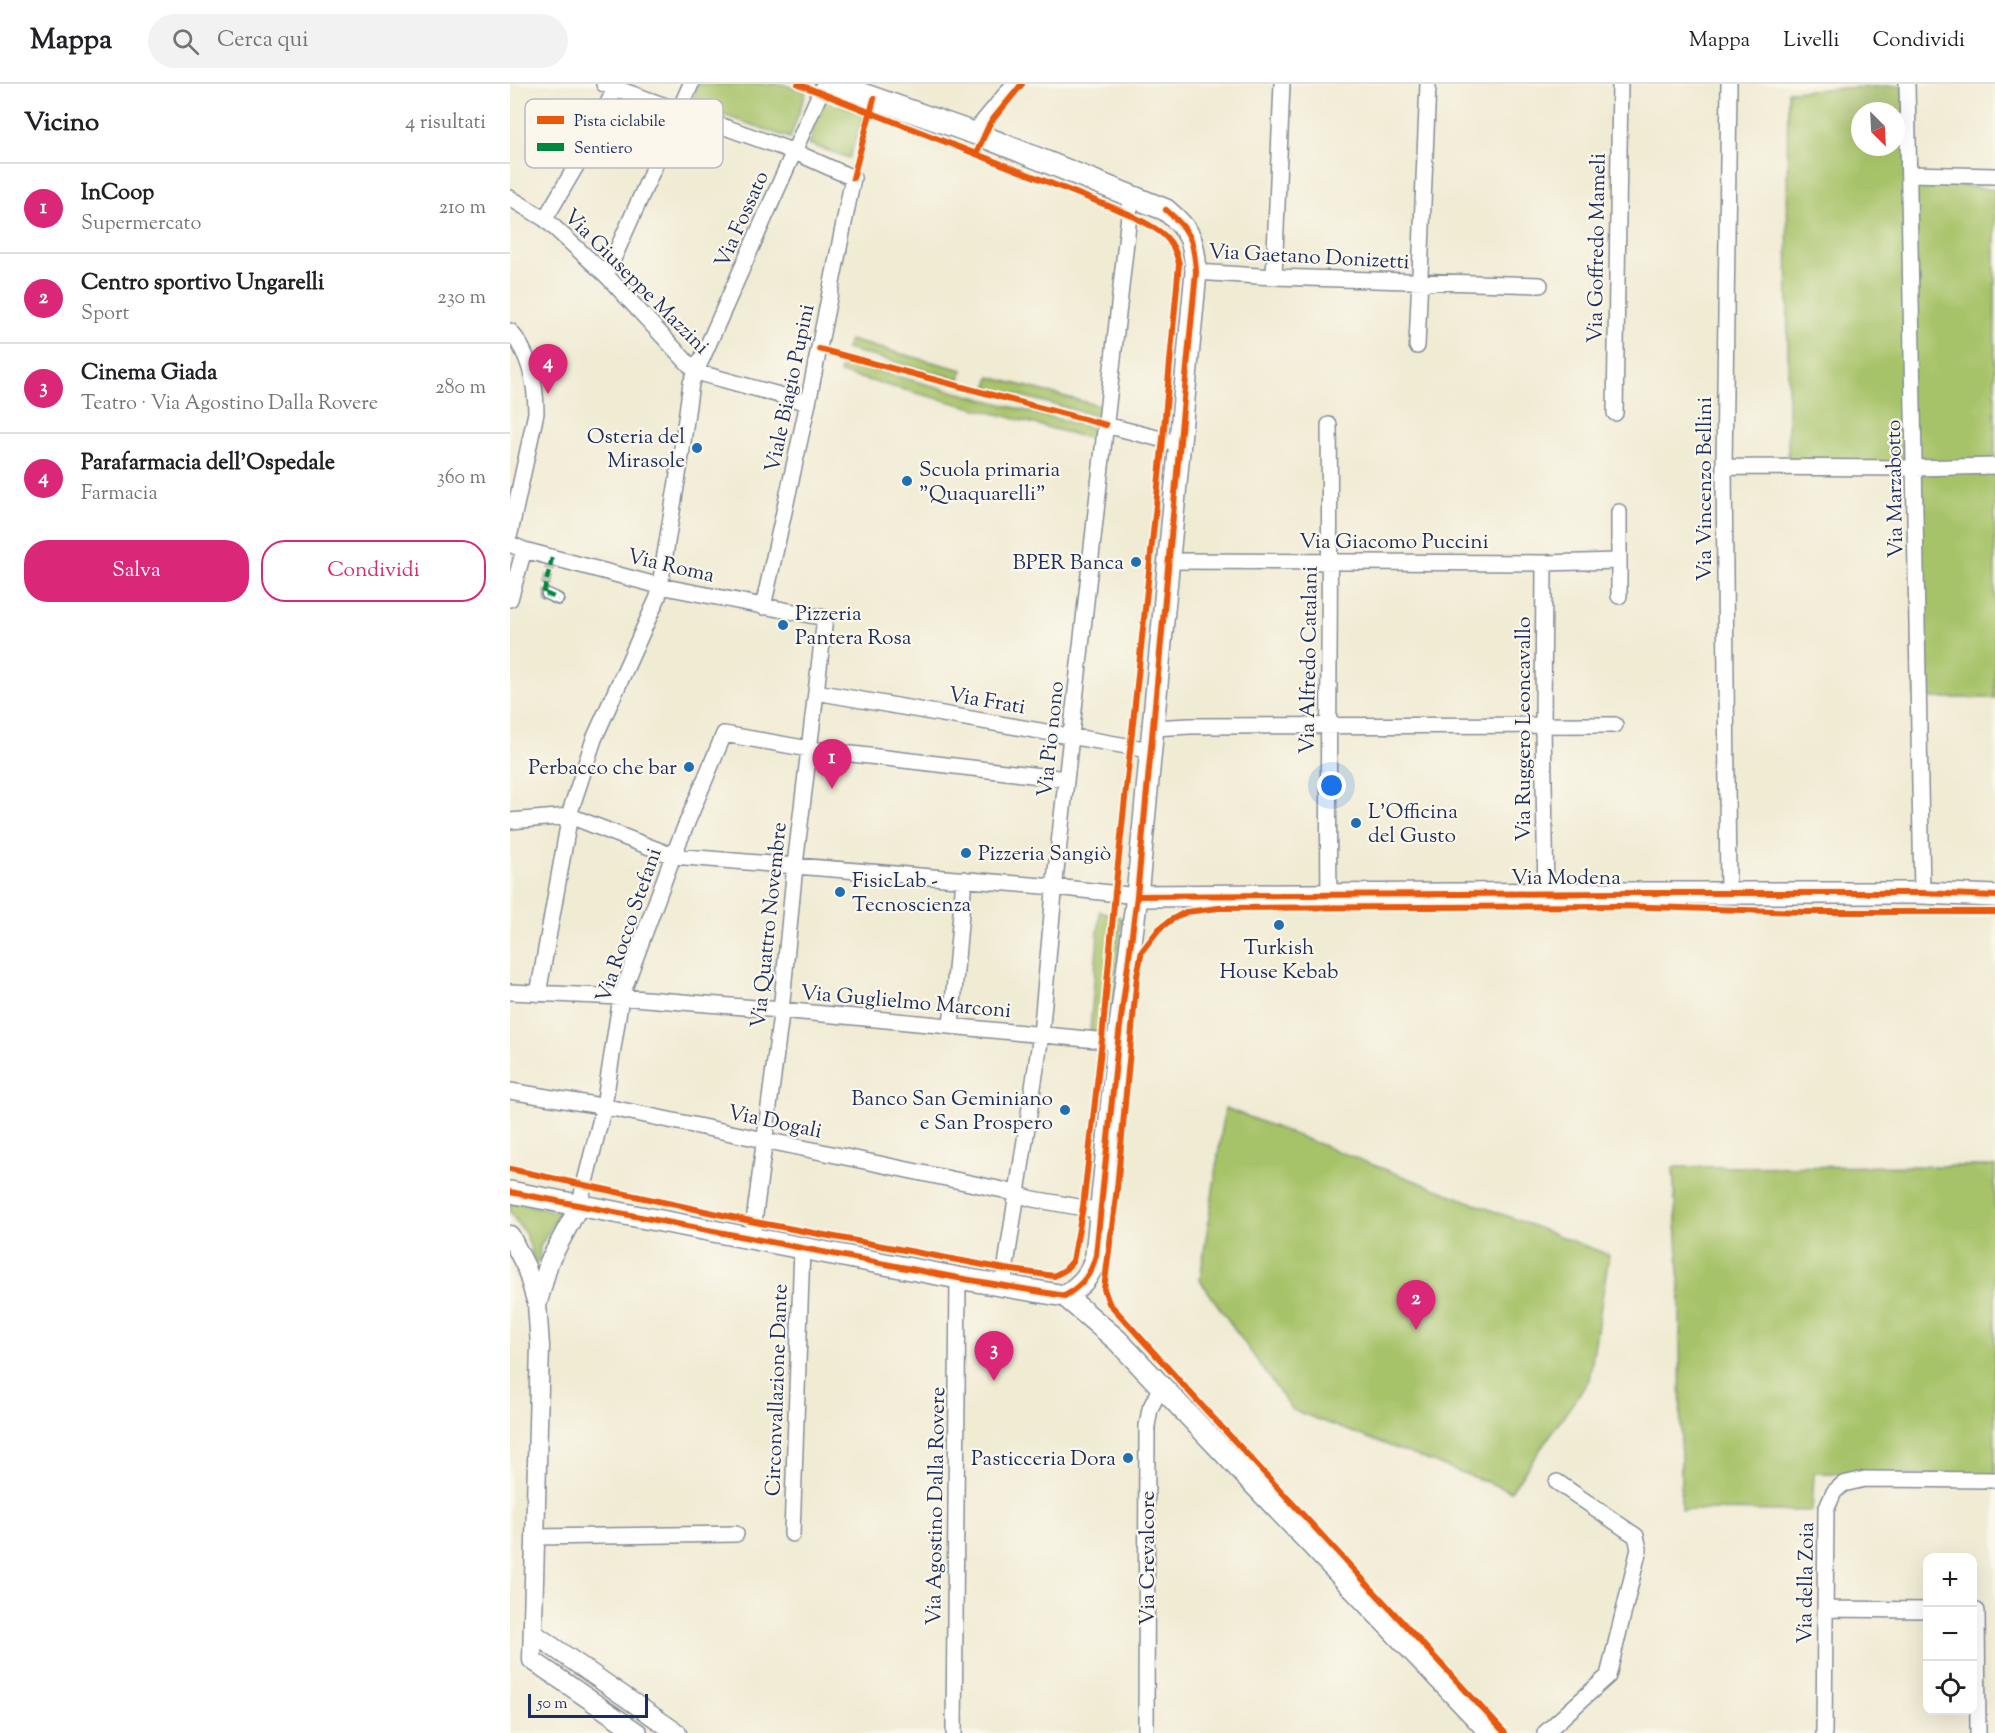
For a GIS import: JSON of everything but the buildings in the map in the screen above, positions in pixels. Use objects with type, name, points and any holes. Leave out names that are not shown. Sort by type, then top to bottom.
[{"type":"main road","points":[[834,84],[974,134],[1166,210],[1183,224],[1192,242],[1196,272],[1169,561],[1137,896],[1118,1042],[1096,1255],[1092,1271],[1071,1292]]},
{"type":"main road","name":"Via Modena","points":[[1137,896],[1922,893],[1995,896]]},
{"type":"main road","points":[[512,1194],[752,1237],[958,1278],[1071,1292],[1491,1733]]},
{"type":"street","points":[[685,99],[691,84]]},
{"type":"street","name":"Via Fossato","points":[[538,994],[570,816],[594,739],[658,597],[691,383],[824,84]]},
{"type":"street","points":[[974,134],[1014,84]]},
{"type":"street","points":[[1274,277],[1282,84]]},
{"type":"street","name":"Via Gaetano Donizetti","points":[[1418,346],[1428,84]]},
{"type":"street","name":"Via Goffredo Mameli","points":[[1615,413],[1620,84]]},
{"type":"street","name":"Via Vincenzo Bellini","points":[[1728,894],[1724,467],[1729,84]]},
{"type":"street","name":"Via Marzabotto","points":[[1907,84],[1922,893]]},
{"type":"street","points":[[609,86],[644,99]]},
{"type":"street","points":[[723,127],[795,152]]},
{"type":"street","name":"Viale Biagio Pupini","points":[[763,607],[808,403],[853,178],[795,152]]},
{"type":"street","points":[[545,219],[575,168]]},
{"type":"street","points":[[606,275],[654,168]]},
{"type":"street","points":[[1909,174],[1995,176]]},
{"type":"street","name":"Via Pio nono","points":[[1003,1285],[1041,1035],[1054,887],[1131,197]]},
{"type":"street","name":"Via Giuseppe Mazzini","points":[[510,198],[545,219],[606,275],[696,372],[808,403]]},
{"type":"street","name":"Via Gaetano Donizetti","points":[[1196,272],[1274,277],[1540,285]]},
{"type":"street","points":[[510,331],[524,351],[532,369],[536,413],[510,533]]},
{"type":"street","points":[[1106,425],[1180,444]]},
{"type":"street","name":"Via Alfredo Catalani","points":[[1329,425],[1331,561],[1328,725],[1329,895]]},
{"type":"street","points":[[1724,467],[1995,466]]},
{"type":"street","points":[[1619,512],[1619,596]]},
{"type":"street","points":[[510,599],[517,547]]},
{"type":"street","name":"Via Roma","points":[[517,547],[552,559],[660,585],[825,618]]},
{"type":"street","name":"Via Giacomo Puccini","points":[[1169,561],[1544,563],[1619,561]]},
{"type":"street","name":"Via Ruggero Leoncavallo","points":[[1544,563],[1543,726],[1546,894]]},
{"type":"street","points":[[547,594],[558,600]]},
{"type":"street","name":"Via Quattro Novembre","points":[[752,1237],[781,1010],[795,865],[825,618]]},
{"type":"street","name":"Via Frati","points":[[816,692],[1150,750]]},
{"type":"street","points":[[1152,728],[1328,725],[1615,725]]},
{"type":"street","name":"Via Rocco Stefani","points":[[579,1206],[604,1106],[621,997],[673,856],[724,734],[809,749]]},
{"type":"street","points":[[809,749],[1066,779]]},
{"type":"street","points":[[510,821],[570,816],[673,856],[964,879],[1137,896]]},
{"type":"street","points":[[951,1026],[964,879]]},
{"type":"street","name":"Via Guglielmo Marconi","points":[[510,992],[621,997],[781,1010],[1118,1042]]},
{"type":"street","name":"Via Dogali","points":[[510,1091],[604,1106],[1017,1193],[1033,1199],[1101,1211]]},
{"type":"street","points":[[537,1304],[549,1262],[579,1206]]},
{"type":"street","points":[[510,1235],[526,1267],[537,1304],[540,1346],[532,1660],[638,1733]]},
{"type":"street","name":"Circonvallazione Dante","points":[[792,1534],[802,1248]]},
{"type":"street","name":"Via Agostino Dalla Rovere","points":[[954,1733],[958,1278]]},
{"type":"street","name":"Via Crevalcore","points":[[1146,1733],[1147,1426],[1150,1409],[1161,1386]]},
{"type":"street","name":"Via della Zoia","points":[[1824,1733],[1826,1510],[1834,1492],[1843,1484],[1865,1479],[1995,1480]]},
{"type":"street","points":[[1545,1733],[1608,1677],[1639,1549],[1636,1536],[1557,1482]]},
{"type":"street","points":[[536,1538],[736,1534]]},
{"type":"street","points":[[1826,1610],[1923,1610]]},
{"type":"street","points":[[1977,1611],[1978,1733]]},
{"type":"street","points":[[533,1633],[677,1733]]},
{"type":"green space","points":[[698,84],[782,84],[806,92],[790,138],[723,115],[723,99],[693,99]]},
{"type":"green space","points":[[1909,85],[1910,178],[1995,190],[1995,698],[1915,698],[1911,463],[1788,465],[1788,91]]},
{"type":"green space","points":[[825,99],[865,113],[849,158],[809,144]]},
{"type":"green space","points":[[849,340],[963,370],[960,379],[846,349]]},
{"type":"green space","points":[[843,362],[1095,429],[1092,439],[840,373]]},
{"type":"green space","points":[[990,377],[1101,406],[1098,416],[987,387]]},
{"type":"green space","points":[[1100,911],[1122,918],[1110,1033],[1090,1031]]},
{"type":"green space","points":[[1225,1108],[1609,1255],[1589,1380],[1511,1491],[1292,1410],[1200,1280]]},
{"type":"green space","points":[[1995,1166],[1995,1476],[1814,1473],[1812,1511],[1681,1510],[1680,1291],[1673,1167]]},
{"type":"green space","points":[[516,1202],[560,1212],[540,1246],[539,1262],[535,1262],[526,1235],[510,1212],[510,1204]]},
{"type":"tunnel","points":[[547,594],[543,595],[551,561]]},
{"type":"marked path","points":[[552,558],[543,595],[547,594],[558,599]]},
{"type":"cycle path","points":[[510,1169],[755,1222],[1005,1269],[1054,1276],[1065,1270],[1073,1261],[1083,1207],[1102,1040],[1179,264],[1167,238],[1129,214],[798,84]]},
{"type":"cycle path","points":[[976,154],[990,123],[1022,84]]},
{"type":"cycle path","points":[[853,178],[874,99]]},
{"type":"cycle path","points":[[510,1192],[958,1278],[1065,1296],[1089,1274],[1096,1255],[1118,1042],[1137,896],[1196,272],[1190,237],[1181,224],[1166,210]]},
{"type":"cycle path","points":[[819,349],[1106,425]]},
{"type":"cycle path","points":[[1137,896],[1619,893],[1922,893],[1995,896]]},
{"type":"cycle path","points":[[1505,1733],[1109,1303],[1104,1289],[1117,1189],[1137,976],[1142,951],[1159,929],[1171,920],[1186,912],[1219,908],[1619,906],[1804,912],[1995,912]]},
{"type":"place","name":"Parafarmacia dell'Ospedale","points":[[548,394]]},
{"type":"place","name":"Osteria del Mirasole","points":[[697,448]]},
{"type":"place","name":"Scuola primaria \"Quaquarelli\"","points":[[907,481]]},
{"type":"place","name":"BPER Banca","points":[[1136,562]]},
{"type":"place","name":"Pizzeria Pantera Rosa","points":[[783,625]]},
{"type":"place","name":"Perbacco che bar","points":[[689,767]]},
{"type":"place","name":"InCoop","points":[[832,789]]},
{"type":"place","name":"L'Officina del Gusto","points":[[1356,823]]},
{"type":"place","name":"Pizzeria Sangiò","points":[[966,853]]},
{"type":"place","name":"FisicLab - Tecnoscienza","points":[[840,892]]},
{"type":"place","name":"Turkish House Kebab","points":[[1279,925]]},
{"type":"place","name":"Banco San Geminiano e San Prospero","points":[[1065,1110]]},
{"type":"place","name":"Centro sportivo Ungarelli","points":[[1416,1330]]},
{"type":"place","name":"Cinema Giada","points":[[994,1381]]},
{"type":"place","name":"Pasticceria Dora","points":[[1128,1458]]}]
